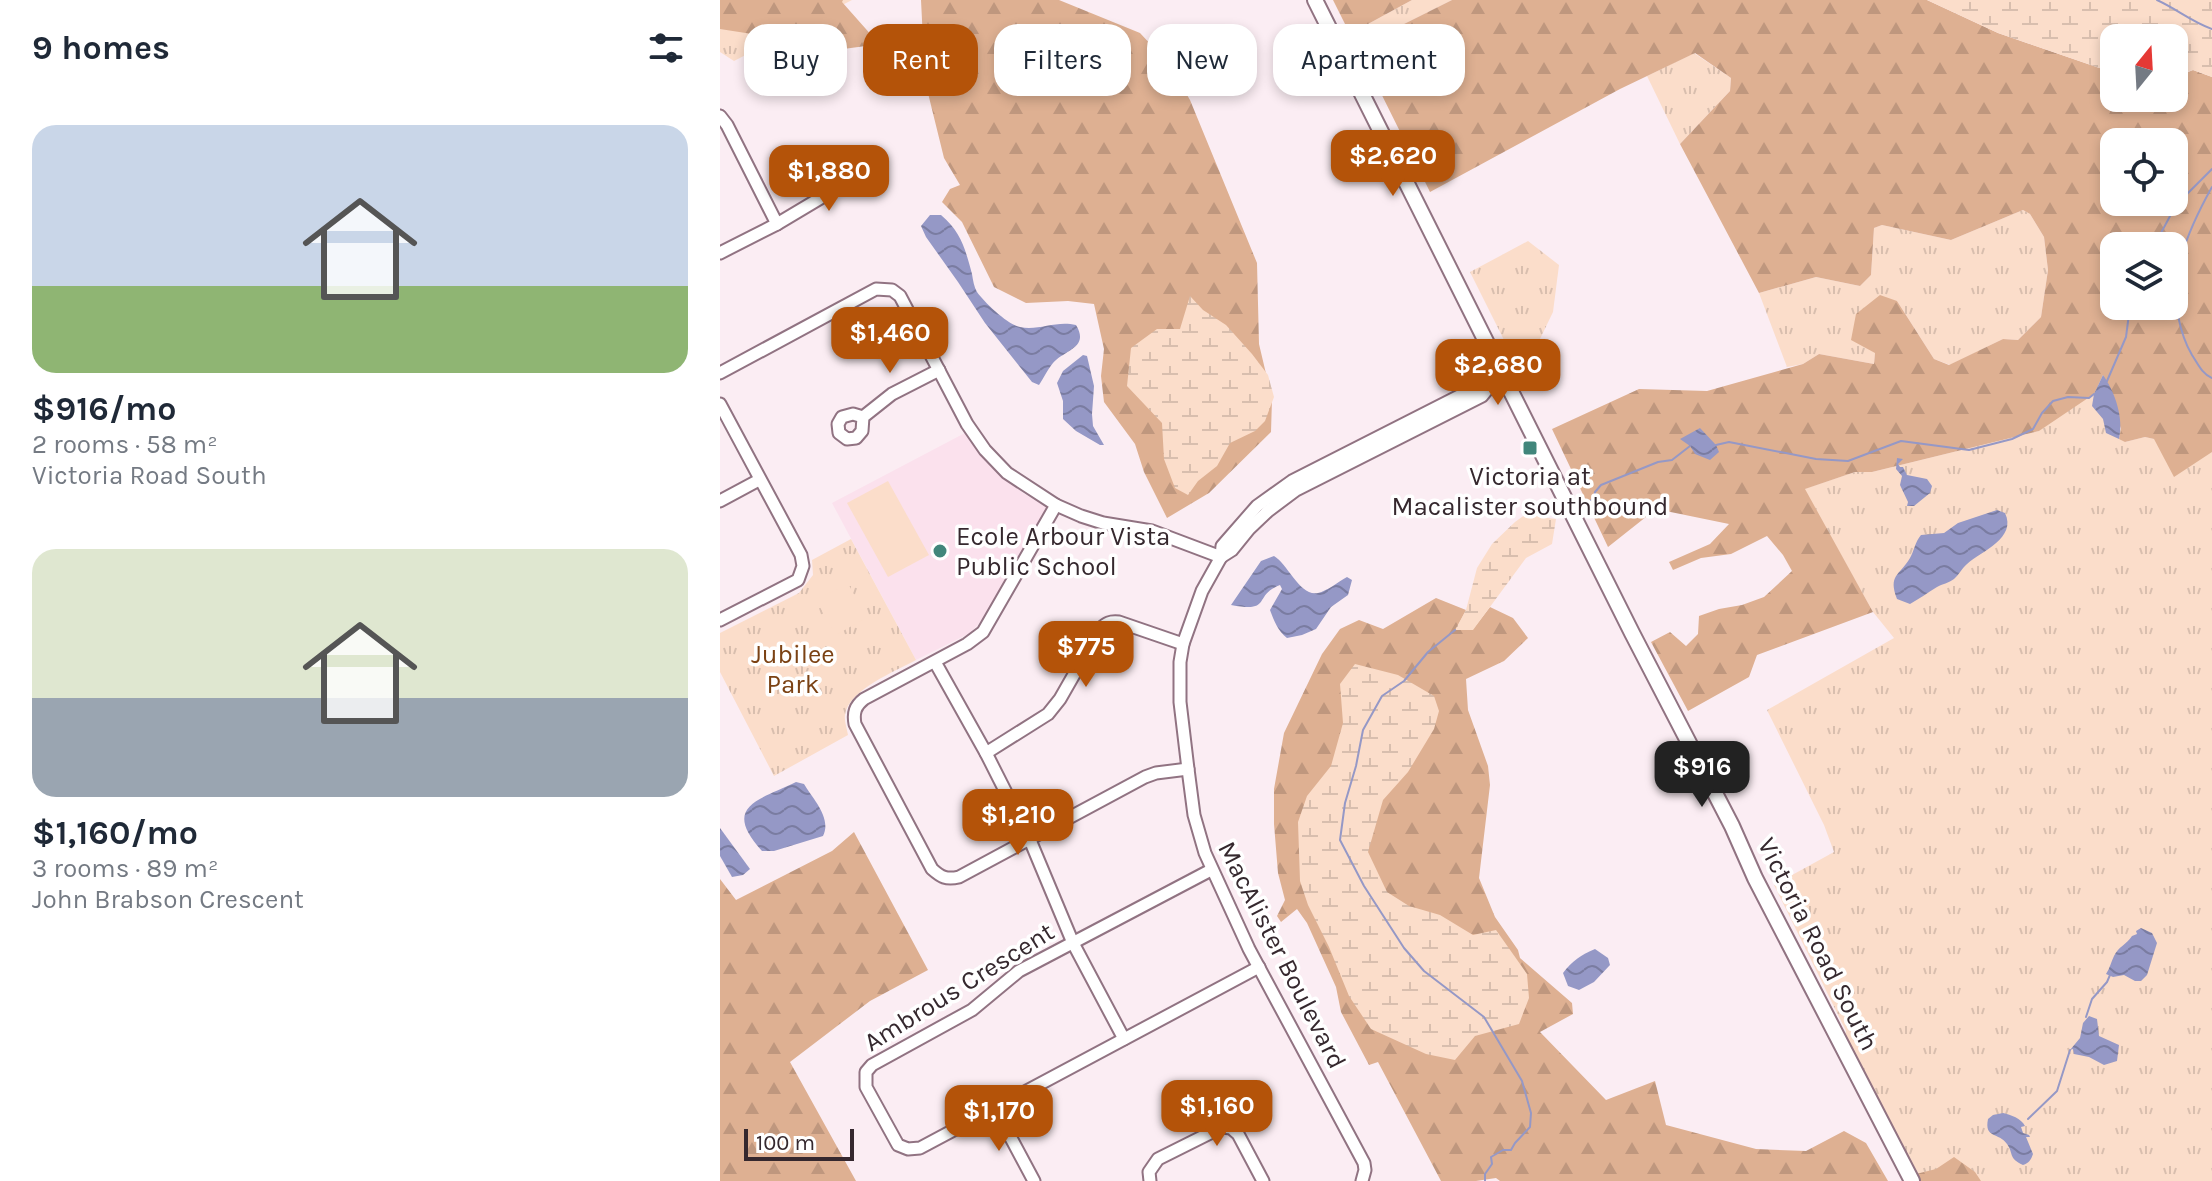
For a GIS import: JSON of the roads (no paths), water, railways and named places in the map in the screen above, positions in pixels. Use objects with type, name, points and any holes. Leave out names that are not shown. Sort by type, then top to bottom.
[{"type":"main road","name":"Victoria Road South","points":[[1315,0],[1766,899],[1912,1181]]},
{"type":"street","points":[[720,116],[777,224]]},
{"type":"street","points":[[720,253],[839,187],[845,172]]},
{"type":"street","points":[[720,373],[882,288],[892,290],[900,296],[967,424],[994,461],[1019,482],[1056,505],[1092,520],[1152,531],[1221,557]]},
{"type":"street","points":[[863,417],[892,394],[939,370]]},
{"type":"street","name":"MacAlister Boulevard","points":[[1362,1181],[1364,1163],[1259,967],[1211,870],[1199,837],[1180,702],[1183,644],[1202,591],[1221,557],[1222,546],[1246,517],[1272,494],[1308,473],[1412,426],[1477,387],[1490,386],[1505,378]]},
{"type":"street","points":[[720,404],[801,555],[803,566],[798,580],[720,620]]},
{"type":"street","points":[[720,501],[759,480]]},
{"type":"street","points":[[1056,505],[983,632],[967,644],[864,699],[855,709],[855,724],[932,869],[948,880],[1030,840],[1145,777],[1188,769]]},
{"type":"street","points":[[986,753],[1048,714],[1104,624],[1119,622],[1183,644]]},
{"type":"street","points":[[935,662],[1030,840],[1073,943],[1124,1039]]},
{"type":"street","name":"Ambrous Crescent","points":[[1211,870],[1019,971],[961,1016],[872,1065],[865,1077],[866,1087],[902,1148],[920,1148],[1259,967]]},
{"type":"street","points":[[995,1108],[1034,1181]]},
{"type":"street","points":[[1150,1181],[1149,1172],[1158,1159],[1222,1127],[1231,1128],[1238,1134],[1263,1181]]},
{"type":"water","points":[[930,215],[941,215],[958,234],[977,292],[1003,318],[1027,328],[1076,325],[1080,339],[1078,344],[1053,363],[1039,385],[1032,382],[985,323],[926,237],[921,226]]},
{"type":"water","points":[[1083,355],[1087,356],[1094,386],[1093,426],[1104,445],[1076,431],[1063,419],[1063,401],[1057,383],[1063,371]]},
{"type":"water","points":[[2103,375],[2117,406],[2119,439],[2106,433],[2103,419],[2092,406]]},
{"type":"water","points":[[1700,428],[1719,452],[1710,460],[1695,454],[1680,439]]},
{"type":"water","points":[[1897,458],[1903,459],[1898,464],[1907,475],[1927,479],[1932,486],[1930,493],[1914,506],[1907,506],[1900,485],[1902,476],[1896,469]]},
{"type":"water","points":[[1997,510],[2005,513],[2007,522],[2006,530],[1996,543],[1967,564],[1952,580],[1910,604],[1897,599],[1894,580],[1910,558],[1921,535],[1944,533],[1958,523]]},
{"type":"water","points":[[1274,556],[1300,585],[1312,593],[1325,590],[1347,577],[1352,580],[1348,595],[1331,607],[1316,629],[1287,638],[1281,632],[1270,610],[1282,589],[1280,585],[1266,594],[1258,605],[1231,605],[1261,561]]},
{"type":"water","points":[[796,782],[804,784],[820,809],[825,822],[823,836],[774,851],[762,851],[750,836],[745,814],[758,800]]},
{"type":"water","points":[[720,828],[750,869],[743,875],[732,877],[720,856]]},
{"type":"water","points":[[2141,928],[2152,933],[2157,943],[2147,975],[2141,981],[2135,981],[2124,975],[2113,977],[2106,974],[2116,953]]},
{"type":"water","points":[[1595,949],[1608,958],[1610,965],[1594,982],[1579,990],[1568,986],[1563,973],[1577,959]]},
{"type":"water","points":[[2089,1016],[2097,1019],[2099,1036],[2119,1045],[2117,1061],[2104,1065],[2070,1050],[2080,1038],[2083,1023]]},
{"type":"water","points":[[2003,1113],[2021,1121],[2025,1126],[2021,1127],[2023,1133],[2030,1137],[2026,1137],[2033,1154],[2030,1161],[2023,1165],[2015,1160],[2004,1140],[1988,1130],[1988,1119]]},
{"type":"waterway","points":[[2157,0],[2212,29]]},
{"type":"waterway","points":[[2162,232],[2176,205],[2212,169]]},
{"type":"waterway","points":[[2212,187],[2183,253],[2176,294],[2178,316],[2188,347],[2200,368],[2212,378]]},
{"type":"waterway","points":[[2107,381],[2126,337],[2128,320]]},
{"type":"waterway","points":[[1716,445],[1729,442],[1816,459],[1848,461],[1901,441],[1969,450],[2012,439],[2033,429],[2053,401],[2068,397],[2089,398],[2094,394]]},
{"type":"waterway","points":[[1589,502],[1601,485],[1658,462],[1672,460],[1690,446]]},
{"type":"waterway","points":[[1455,630],[1428,652],[1404,681],[1382,696],[1363,730],[1345,803],[1340,840],[1364,886],[1404,948],[1424,971],[1484,1017],[1522,1081],[1531,1113],[1530,1127],[1511,1150],[1503,1150],[1491,1157],[1492,1164],[1485,1174],[1485,1181]]},
{"type":"waterway","points":[[2086,1017],[2092,999],[2110,975]]},
{"type":"waterway","points":[[2028,1119],[2057,1091],[2070,1050]]},
{"type":"place","name":"Victoria at Macalister southbound","points":[[1530,448]]},
{"type":"place","name":"Ecole Arbour Vista Public School","points":[[940,551]]},
{"type":"park label","name":"Jubilee Park","points":[[793,669]]}]
